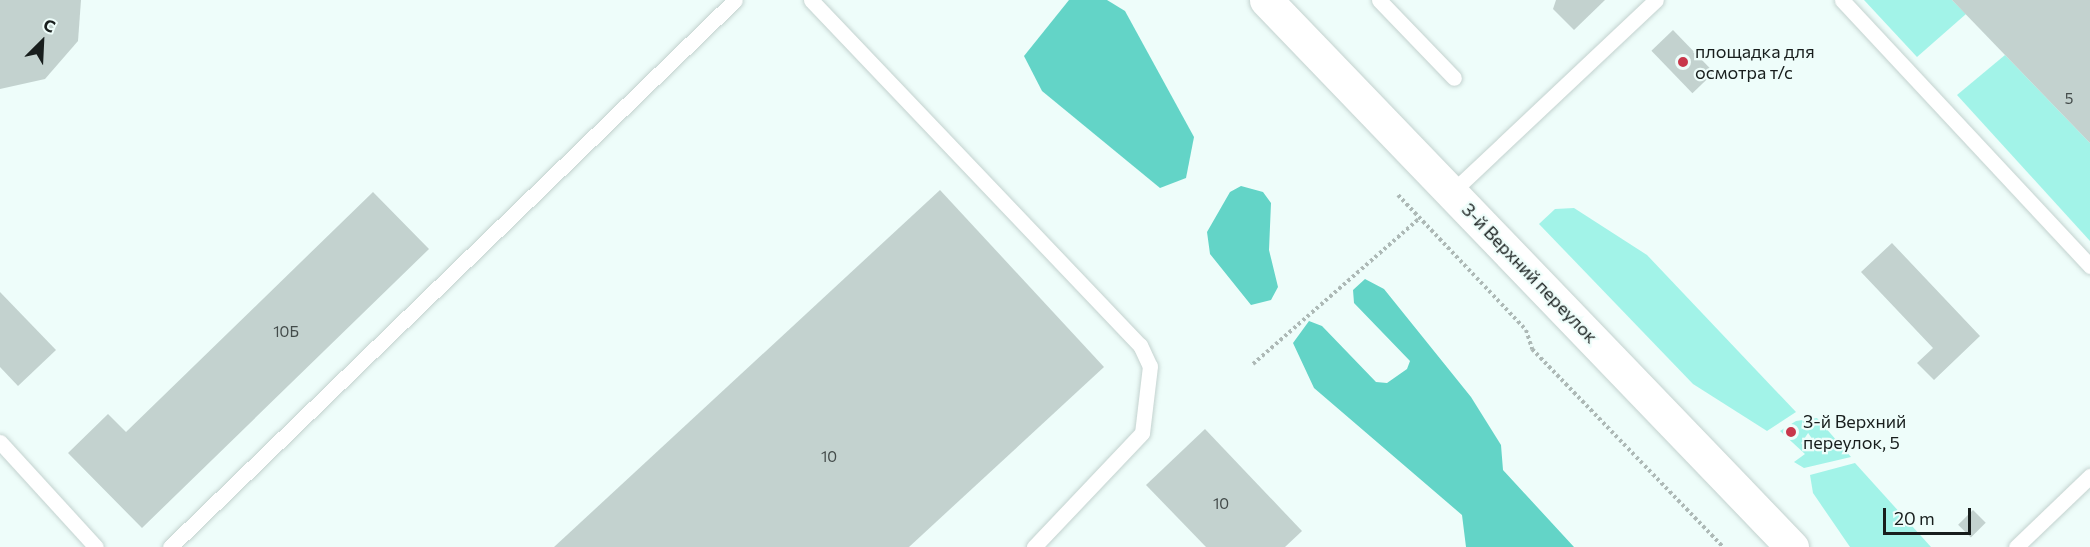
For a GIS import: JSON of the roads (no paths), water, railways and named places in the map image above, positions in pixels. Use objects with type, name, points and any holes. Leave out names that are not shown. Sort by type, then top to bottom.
[{"type":"street","name":"3-й Верхний переулок","points":[[1266,0],[1792,547]]},
{"type":"lane","points":[[170,547],[735,0]]},
{"type":"lane","points":[[811,0],[1140,345],[1150,366],[1142,433],[1034,547]]},
{"type":"lane","points":[[1379,0],[1454,78]]},
{"type":"lane","points":[[1452,192],[1656,0]]},
{"type":"lane","points":[[1842,0],[2090,266]]},
{"type":"lane","points":[[0,442],[96,547]]},
{"type":"lane","points":[[2016,547],[2090,476]]},
{"type":"place","name":"площадка для осмотра т/с","points":[[1683,62]]},
{"type":"place","name":"3-й Верхний переулок, 5","points":[[1791,432]]}]
